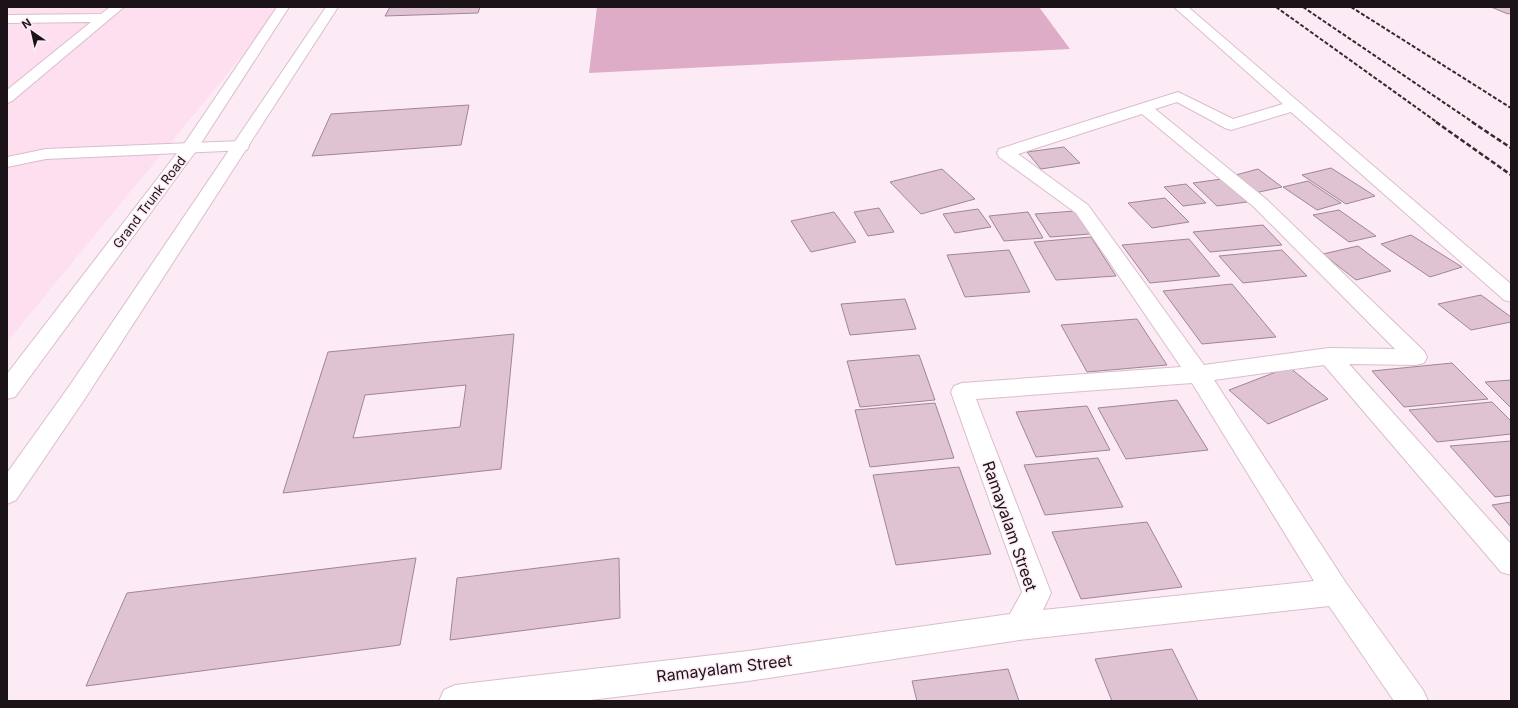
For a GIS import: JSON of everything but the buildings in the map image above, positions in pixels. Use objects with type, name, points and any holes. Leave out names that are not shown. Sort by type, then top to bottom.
[{"type":"street","points":[[7,98],[118,7]]},
{"type":"street","name":"Grand Trunk Road","points":[[7,391],[190,147],[283,7]]},
{"type":"street","points":[[7,493],[78,391],[332,7]]},
{"type":"street","points":[[1180,7],[1511,295]]},
{"type":"street","points":[[7,19],[105,18]]},
{"type":"street","points":[[1294,106],[1230,125],[1178,97],[1005,153],[1082,209],[1198,374],[1336,592],[1412,701]]},
{"type":"street","name":"Ramayalam Street","points":[[455,701],[748,666],[1019,626],[1037,593],[962,392],[1198,374],[1329,356],[1416,357],[1260,203],[1144,108]]},
{"type":"street","points":[[7,162],[46,154],[241,146]]},
{"type":"street","points":[[1329,356],[1511,563]]},
{"type":"street","points":[[1019,626],[1336,592]]},
{"type":"shaded area","points":[[7,7],[282,7],[7,342]]},
{"type":"shaded area","points":[[597,7],[1039,7],[1070,49],[589,73]]},
{"type":"railway","points":[[1276,7],[1438,123]]},
{"type":"railway","points":[[1303,7],[1474,123]]},
{"type":"railway","points":[[1351,7],[1511,108]]},
{"type":"railway","points":[[1436,122],[1511,175]]},
{"type":"railway","points":[[1472,122],[1511,148]]}]
